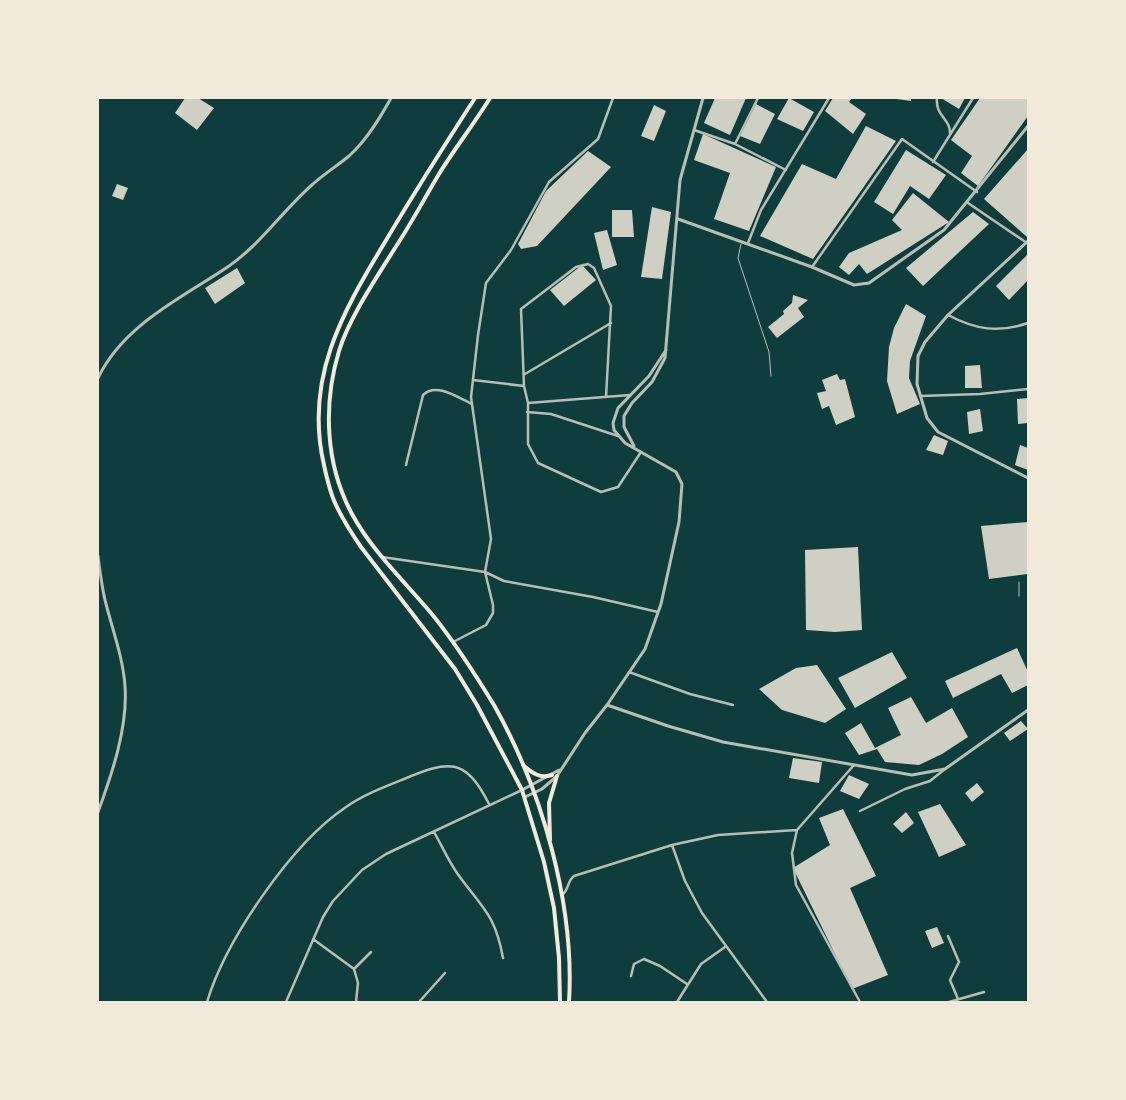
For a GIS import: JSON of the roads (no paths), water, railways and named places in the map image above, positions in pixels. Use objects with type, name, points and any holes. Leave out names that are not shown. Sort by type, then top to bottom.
[{"type":"main road","points":[[475,98],[428,168],[376,256],[337,329],[322,378],[318,418],[319,439],[328,482],[336,505],[349,529],[361,548],[436,641],[455,669],[477,705],[525,797],[544,862],[554,908],[559,958],[560,1002]]},
{"type":"main road","points":[[490,98],[439,174],[350,325],[340,348],[331,384],[329,430],[335,473],[351,512],[382,557],[453,642],[494,706],[532,786],[550,848],[561,896],[569,951],[569,1002]]},
{"type":"main road","points":[[428,168],[439,174]]},
{"type":"main road","points":[[522,764],[538,776],[544,778],[552,775]]},
{"type":"main road","points":[[550,848],[549,803],[557,776]]},
{"type":"street","points":[[98,378],[114,350],[142,324],[182,294],[229,266],[261,239],[313,184],[350,155],[370,133],[391,98]]},
{"type":"street","points":[[453,642],[477,631],[491,619],[493,604],[485,572],[492,539],[472,404],[473,380],[486,283],[511,250],[549,182],[598,139],[613,98]]},
{"type":"street","points":[[635,447],[624,427],[624,416],[632,403],[660,370],[665,358],[680,180],[703,98]]},
{"type":"street","points":[[735,144],[758,98]]},
{"type":"street","points":[[748,243],[760,210],[829,98]]},
{"type":"street","points":[[937,98],[937,110],[949,126],[949,136]]},
{"type":"street","points":[[932,163],[973,98]]},
{"type":"street","points":[[678,220],[748,243],[854,285],[869,283],[944,230],[977,192],[1028,126]]},
{"type":"street","points":[[694,130],[735,144],[786,170]]},
{"type":"street","points":[[812,267],[902,139],[932,163],[977,192]]},
{"type":"street","points":[[968,203],[1028,242],[948,316],[924,342],[920,351],[917,376],[919,396],[927,418],[938,432],[1028,478]]},
{"type":"street","points":[[606,397],[611,306],[594,268],[588,264],[578,266],[521,309],[519,318],[525,374],[524,386],[528,403],[528,444],[538,463],[590,489],[601,492],[618,487],[641,451]]},
{"type":"street","points":[[948,316],[966,325],[982,329],[1013,328],[1028,323]]},
{"type":"street","points":[[525,374],[611,323]]},
{"type":"street","points":[[525,797],[549,784],[557,776],[645,649],[658,612],[679,522],[682,484],[676,472],[635,447],[624,443],[614,430],[614,415],[649,376],[666,350]]},
{"type":"street","points":[[473,380],[524,386]]},
{"type":"street","points":[[406,465],[423,395],[427,391],[434,389],[441,391],[472,404]]},
{"type":"street","points":[[919,396],[980,394],[1028,389]]},
{"type":"street","points":[[528,403],[630,395]]},
{"type":"street","points":[[527,412],[551,414],[618,436]]},
{"type":"street","points":[[98,556],[106,603],[123,665],[125,686],[125,702],[120,736],[109,780],[98,812]]},
{"type":"street","points":[[382,557],[485,572],[504,581],[593,597],[658,612]]},
{"type":"street","points":[[629,672],[690,694],[733,705]]},
{"type":"street","points":[[607,705],[723,742],[912,775],[945,769]]},
{"type":"street","points":[[860,810],[905,789],[930,781],[1028,710]]},
{"type":"street","points":[[206,1002],[225,959],[280,872],[307,841],[346,806],[431,768],[446,764],[460,768],[468,774],[490,804]]},
{"type":"street","points":[[855,764],[796,830],[792,853],[796,885],[860,1002]]},
{"type":"street","points":[[286,1002],[312,938],[333,901],[362,870],[386,854],[532,786],[564,766]]},
{"type":"street","points":[[561,896],[566,891],[569,880],[580,873],[672,845],[718,836],[796,830]]},
{"type":"street","points":[[434,832],[456,871],[490,915],[499,937],[503,958]]},
{"type":"street","points":[[672,845],[688,888],[725,947],[768,1002]]},
{"type":"street","points":[[948,936],[960,962],[950,980],[958,999]]},
{"type":"street","points":[[312,938],[354,969],[358,983],[356,1002]]},
{"type":"street","points":[[677,1002],[701,964],[725,947]]},
{"type":"street","points":[[354,969],[371,952]]},
{"type":"street","points":[[631,976],[634,964],[644,959],[660,966],[687,984]]},
{"type":"street","points":[[419,1002],[445,973]]},
{"type":"street","points":[[949,1002],[984,992]]},
{"type":"lane","points":[[742,241],[738,258],[769,352],[771,376]]},
{"type":"lane","points":[[1019,582],[1020,596]]}]
